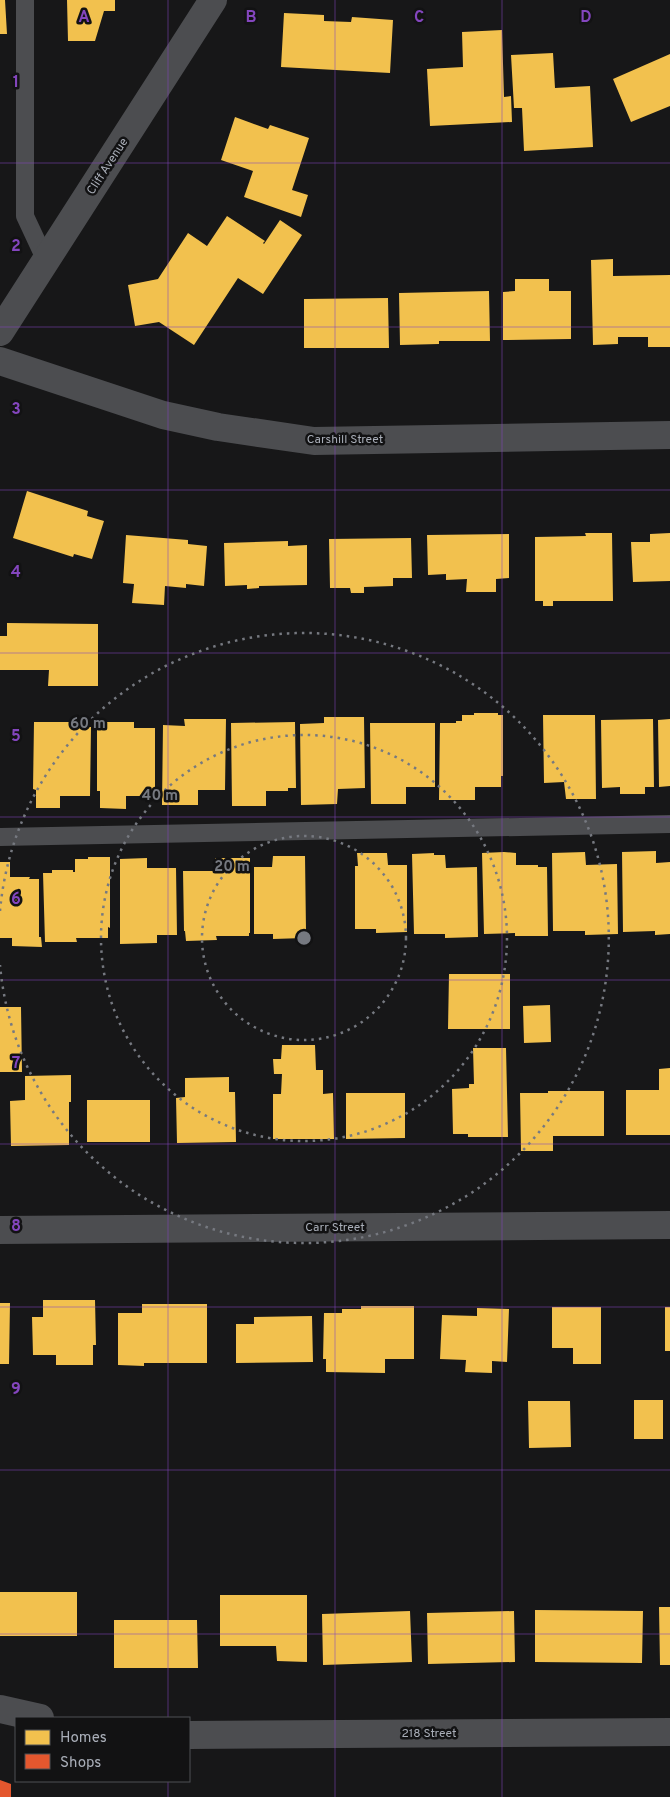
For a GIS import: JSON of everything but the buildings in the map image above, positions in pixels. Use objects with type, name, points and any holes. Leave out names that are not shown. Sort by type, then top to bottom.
[{"type":"street","name":"Cliff Avenue","points":[[0,332],[213,0]]},
{"type":"street","name":"Carshill Street","points":[[0,361],[163,415],[218,428],[314,441],[670,435]]},
{"type":"street","name":"Carr Street","points":[[0,1230],[670,1224]]},
{"type":"street","points":[[0,1709],[36,1717]]},
{"type":"street","name":"218 Street","points":[[190,1735],[670,1732]]},
{"type":"lane","points":[[25,0],[26,216],[46,261]]},
{"type":"lane","points":[[0,837],[670,824]]}]
